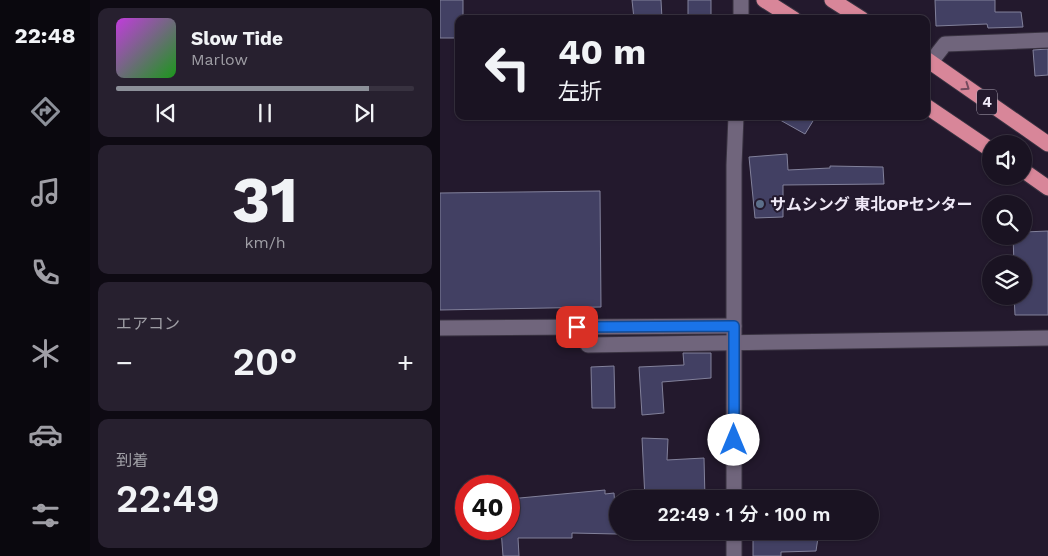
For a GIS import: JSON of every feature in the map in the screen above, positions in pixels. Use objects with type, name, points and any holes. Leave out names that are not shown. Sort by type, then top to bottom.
[{"type":"highway","points":[[764,0],[788,15]]},
{"type":"highway","points":[[832,0],[856,15]]},
{"type":"highway","name":"4","points":[[930,62],[1048,144]]},
{"type":"highway","name":"4","points":[[930,109],[982,144]]},
{"type":"highway","points":[[1032,177],[1048,188]]},
{"type":"street","points":[[741,0],[741,15]]},
{"type":"street","points":[[930,60],[945,44],[1048,40]]},
{"type":"street","points":[[734,490],[734,165],[736,120]]},
{"type":"street","points":[[440,328],[734,326]]},
{"type":"street","points":[[588,345],[1048,338]]},
{"type":"street","points":[[734,540],[734,556]]},
{"type":"building","points":[[440,0],[463,0],[463,15],[455,15],[455,38],[440,38]]},
{"type":"building","points":[[632,0],[661,0],[662,15],[634,15]]},
{"type":"building","points":[[688,0],[711,0],[711,15],[688,15]]},
{"type":"building","points":[[935,0],[995,0],[995,12],[1021,12],[1023,27],[988,28],[987,24],[936,26]]},
{"type":"building","points":[[1048,49],[1048,75],[1035,76],[1033,50]]},
{"type":"building","points":[[780,120],[814,120],[805,134]]},
{"type":"building","points":[[787,154],[788,170],[830,168],[830,166],[883,167],[884,184],[783,185],[783,217],[755,218],[749,157]]},
{"type":"building","points":[[600,191],[601,307],[440,310],[440,193]]},
{"type":"building","points":[[1048,231],[1048,315],[1015,315],[1014,305],[1032,305],[1032,255],[1014,255],[1013,245],[1032,245],[1032,232]]},
{"type":"building","points":[[683,353],[711,353],[711,378],[662,382],[664,413],[642,415],[639,367],[684,365]]},
{"type":"building","points":[[614,366],[615,408],[592,408],[591,367]]},
{"type":"building","points":[[642,438],[668,439],[667,460],[704,458],[705,490],[645,490]]},
{"type":"building","points":[[605,490],[605,494],[609,494],[609,534],[572,533],[572,538],[520,538],[520,498]]},
{"type":"building","points":[[502,540],[518,540],[519,556],[503,556]]},
{"type":"building","points":[[753,540],[818,540],[816,551],[781,552],[781,556],[753,556]]},
{"type":"place","name":"サムシング 東北OPセンター","points":[[760,204]]},
{"type":"route","points":[[577,327],[734,326],[734,440]]}]
